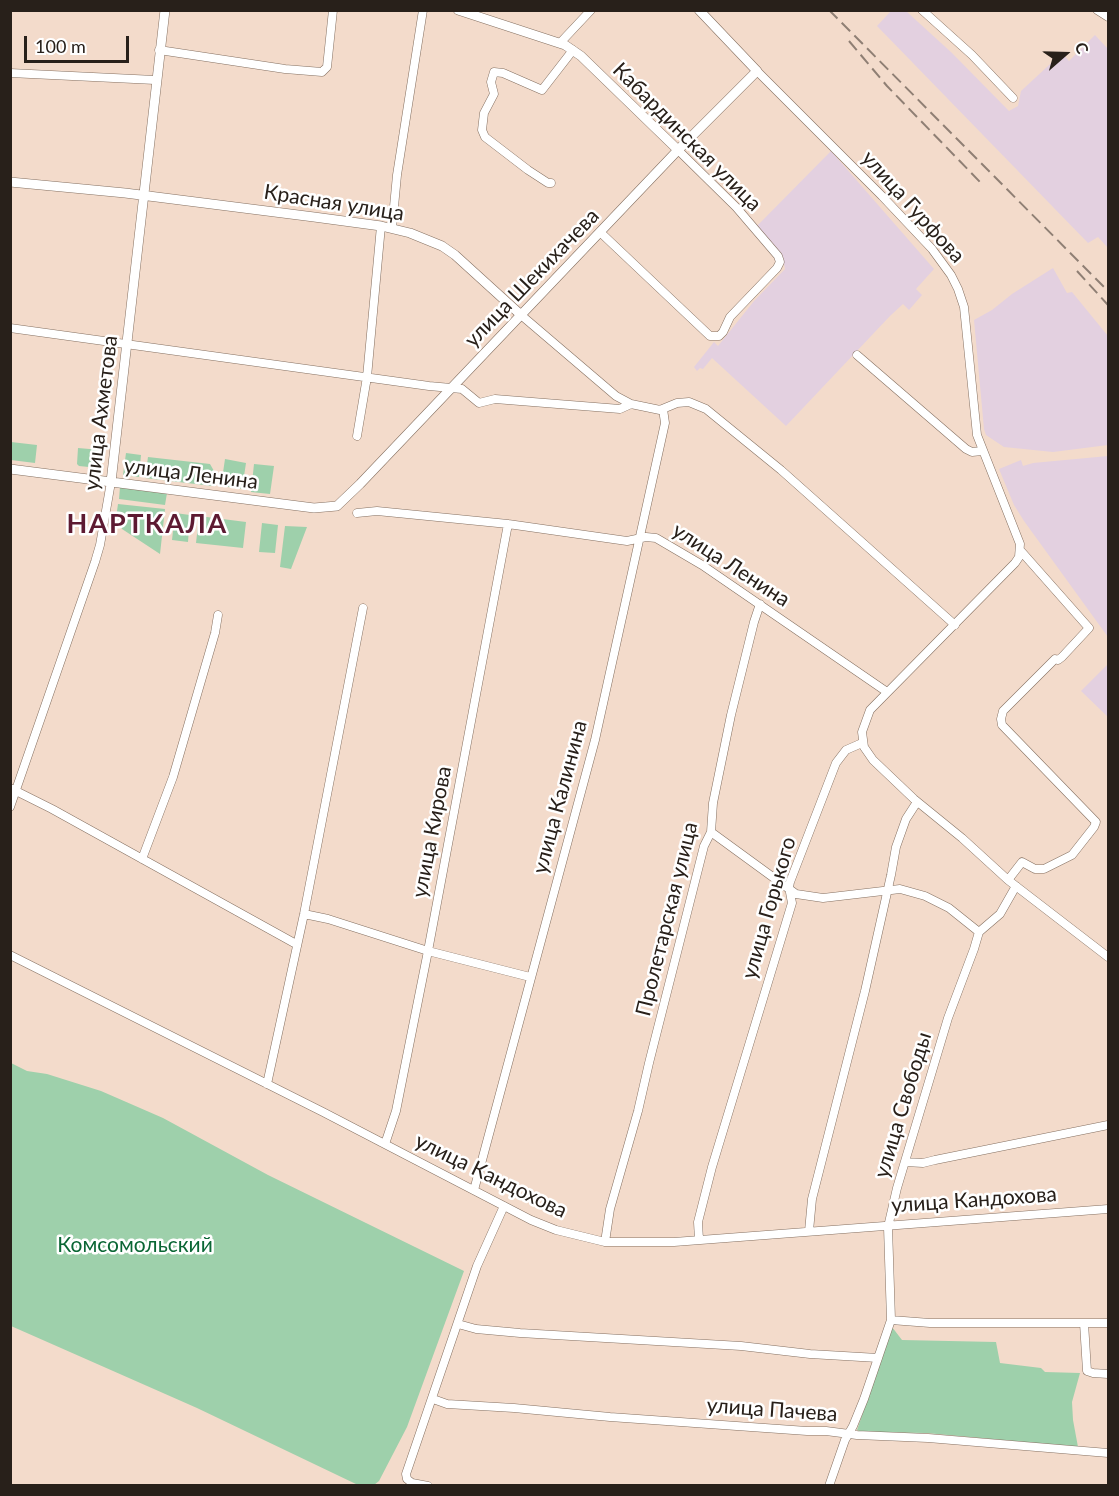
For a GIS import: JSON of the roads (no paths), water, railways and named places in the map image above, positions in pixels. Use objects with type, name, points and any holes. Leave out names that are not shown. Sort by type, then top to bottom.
[{"type":"street","name":"улица Ахметова","points":[[10,807],[13,789],[100,545],[111,482],[155,80],[165,10]]},
{"type":"street","points":[[159,50],[285,69],[322,72],[327,67],[333,10]]},
{"type":"street","points":[[392,228],[397,175],[423,10]]},
{"type":"street","name":"Кабардинская улица","points":[[458,10],[560,43],[581,56],[736,207],[778,256],[780,262],[777,268],[730,317],[723,332],[714,337],[710,336],[600,232]]},
{"type":"street","points":[[560,43],[591,10]]},
{"type":"street","name":"улица Гурфова","points":[[699,10],[882,196],[932,249],[951,275],[964,307],[975,428],[982,452],[1017,536],[1020,550]]},
{"type":"street","points":[[922,10],[979,62],[1013,98]]},
{"type":"street","points":[[1097,10],[1108,17]]},
{"type":"street","points":[[551,183],[528,170],[485,137],[482,130],[484,113],[494,94],[491,82],[494,72],[503,73],[543,90],[573,50]]},
{"type":"street","name":"улица Шекихачева","points":[[331,507],[345,499],[678,150],[757,71]]},
{"type":"street","points":[[10,73],[155,80]]},
{"type":"street","name":"Красная улица","points":[[10,182],[144,196],[381,226],[410,233],[442,246],[473,270],[521,315],[616,396],[630,404],[650,409],[663,409],[684,402],[706,409],[781,470],[955,625]]},
{"type":"street","points":[[357,436],[367,377],[381,226]]},
{"type":"street","points":[[10,327],[462,389],[479,403],[495,399],[620,409],[630,404]]},
{"type":"street","points":[[857,355],[947,434],[972,452],[982,452]]},
{"type":"street","name":"улица Калинина","points":[[474,1190],[595,740],[665,423],[663,409]]},
{"type":"street","name":"улица Ленина","points":[[10,469],[314,508],[331,507]]},
{"type":"street","name":"улица Ленина","points":[[357,513],[377,511],[627,541],[656,538],[760,604],[887,692]]},
{"type":"street","name":"улица Кирова","points":[[385,1144],[396,1111],[428,951],[508,525]]},
{"type":"street","points":[[1008,880],[1022,862],[1035,869],[1044,869],[1072,855],[1096,822],[1002,725],[1003,711],[1055,658],[1058,660],[1062,657],[1089,628],[1020,550],[1015,563],[870,710],[863,726],[862,742],[873,760],[917,801],[1008,880],[1108,957]]},
{"type":"street","name":"Пролетарская улица","points":[[605,1242],[610,1209],[638,1111],[704,846],[711,832],[713,803],[731,715],[760,604]]},
{"type":"street","points":[[267,1084],[304,914],[363,608]]},
{"type":"street","points":[[142,859],[174,777],[216,633],[218,615]]},
{"type":"street","name":"улица Горького","points":[[699,1240],[698,1222],[711,1167],[792,903],[789,887],[836,763],[846,750],[862,742]]},
{"type":"street","points":[[13,789],[296,944]]},
{"type":"street","points":[[809,1232],[812,1199],[865,991],[899,837],[917,801]]},
{"type":"street","points":[[711,832],[790,891],[808,897],[823,898],[900,888],[949,908],[979,932]]},
{"type":"street","name":"улица Свободы","points":[[829,1485],[838,1456],[864,1399],[891,1320],[887,1236],[892,1206],[948,1018],[979,932],[1000,914],[1016,886]]},
{"type":"street","points":[[304,914],[328,919],[428,951],[530,977]]},
{"type":"street","name":"улица Кандохова","points":[[10,955],[531,1220],[556,1230],[605,1242],[699,1240],[1108,1209]]},
{"type":"street","points":[[906,1162],[935,1161],[1108,1125]]},
{"type":"street","points":[[428,1485],[415,1485],[406,1479],[411,1456],[433,1399],[477,1266],[504,1206]]},
{"type":"street","points":[[891,1320],[930,1323],[1108,1323]]},
{"type":"street","points":[[1084,1323],[1087,1371],[1108,1374]]},
{"type":"street","points":[[458,1324],[476,1329],[520,1333],[741,1346],[878,1358]]},
{"type":"street","name":"улица Пачева","points":[[433,1399],[447,1404],[1108,1453]]},
{"type":"railway","points":[[829,10],[1108,291]]},
{"type":"railway","points":[[849,41],[887,86],[981,183]]},
{"type":"railway","points":[[1077,271],[1108,305]]},
{"type":"district","name":"НАРТКАЛА","points":[[147,524]]},
{"type":"park label","name":"Комсомольский","points":[[135,1245]]}]
